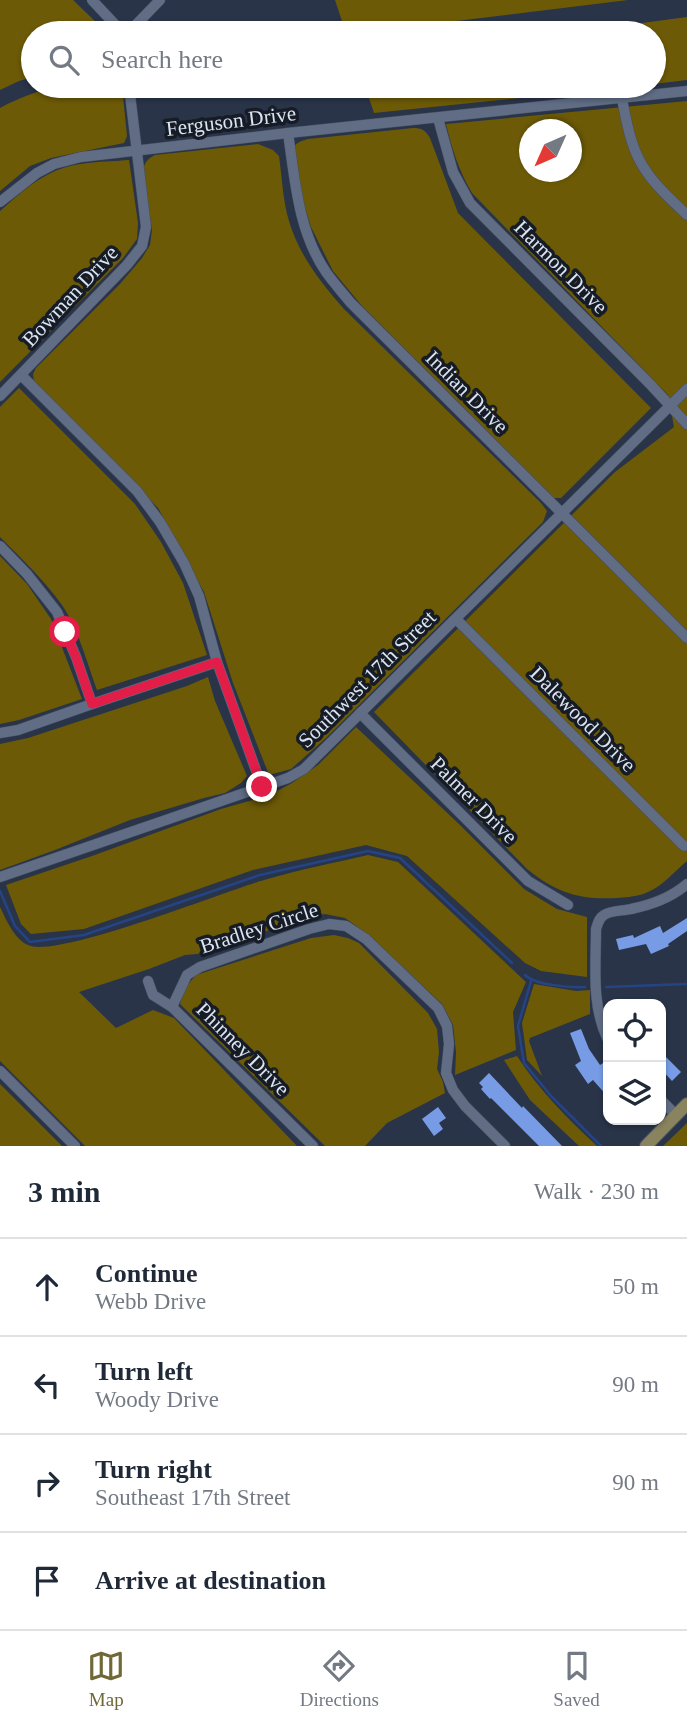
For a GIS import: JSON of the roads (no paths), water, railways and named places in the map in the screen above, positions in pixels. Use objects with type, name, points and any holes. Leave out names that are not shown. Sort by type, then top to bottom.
[{"type":"main road","points":[[646,1146],[687,1104]]},
{"type":"street","points":[[92,0],[113,21]]},
{"type":"street","points":[[138,21],[160,0]]},
{"type":"street","name":"Ferguson Drive","points":[[666,94],[687,92]]},
{"type":"street","name":"Bowman Drive","points":[[0,396],[127,265],[142,246],[146,227],[130,98]]},
{"type":"street","name":"Ferguson Drive","points":[[0,202],[37,173],[54,164],[81,157],[631,98]]},
{"type":"street","points":[[622,99],[629,134],[646,171],[687,215]]},
{"type":"street","name":"Harmon Drive","points":[[438,118],[453,172],[470,202],[687,424]]},
{"type":"street","name":"Indian Drive","points":[[288,133],[300,214],[325,270],[350,302],[687,638]]},
{"type":"street","points":[[21,375],[137,491],[184,563],[199,596],[217,662],[262,787]]},
{"type":"street","name":"Southwest 17th Street","points":[[0,877],[288,778],[304,769],[687,388]]},
{"type":"street","points":[[0,546],[27,574],[57,612],[92,704]]},
{"type":"street","name":"Dalewood Drive","points":[[456,619],[684,846]]},
{"type":"street","points":[[0,733],[18,730],[217,662]]},
{"type":"street","name":"Palmer Drive","points":[[360,713],[528,881],[568,905]]},
{"type":"street","points":[[603,1028],[596,1001],[596,929],[601,916],[661,900],[687,884]]},
{"type":"street","name":"Bradley Circle","points":[[172,1007],[187,975],[200,967],[309,929],[329,924],[346,926],[366,939],[438,1008],[447,1026],[449,1044],[446,1073],[453,1090],[505,1146]]},
{"type":"street","name":"Phinney Drive","points":[[148,981],[153,995],[172,1007],[313,1146]]},
{"type":"street","points":[[0,1071],[75,1146]]},
{"type":"street","points":[[666,1105],[676,1115]]},
{"type":"waterway","points":[[0,891],[15,926],[30,942],[84,935],[260,875],[368,851],[400,858],[512,963]]},
{"type":"waterway","points":[[525,975],[545,983],[585,987]]},
{"type":"waterway","points":[[531,981],[518,1026],[524,1063],[551,1096],[601,1146]]},
{"type":"waterway","points":[[606,987],[687,984]]}]
